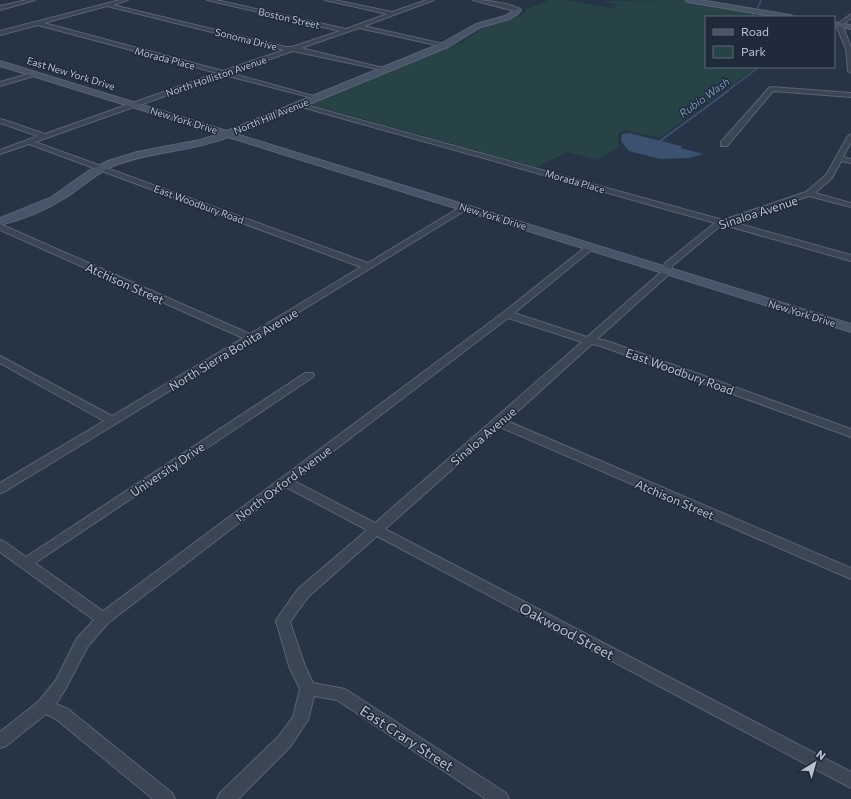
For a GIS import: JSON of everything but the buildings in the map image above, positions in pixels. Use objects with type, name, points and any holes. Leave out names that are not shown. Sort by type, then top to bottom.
[{"type":"street","points":[[0,8],[28,0]]},
{"type":"street","points":[[0,33],[126,0]]},
{"type":"street","name":"Boston Street","points":[[209,0],[346,30]]},
{"type":"street","points":[[327,0],[393,14]]},
{"type":"street","name":"North Holliston Avenue","points":[[0,152],[432,0]]},
{"type":"street","points":[[475,0],[515,8],[518,10]]},
{"type":"street","points":[[688,0],[773,16]]},
{"type":"street","name":"Sonoma Drive","points":[[107,5],[286,49],[298,49],[385,70]]},
{"type":"street","name":"North Hill Avenue","points":[[0,222],[60,197],[100,168],[138,155],[193,145],[228,134],[445,45],[474,28],[510,15],[518,10]]},
{"type":"street","points":[[836,25],[851,16]]},
{"type":"street","name":"Morada Place","points":[[38,23],[315,98]]},
{"type":"street","points":[[836,25],[851,27]]},
{"type":"street","points":[[836,25],[850,49],[851,70]]},
{"type":"street","points":[[358,26],[445,45]]},
{"type":"street","name":"East New York Drive","points":[[0,63],[135,105]]},
{"type":"street","points":[[0,84],[35,74]]},
{"type":"street","points":[[724,144],[771,88],[851,95]]},
{"type":"street","name":"New York Drive","points":[[135,105],[851,328]]},
{"type":"street","name":"Morada Place","points":[[300,105],[851,258]]},
{"type":"street","points":[[2,121],[44,136]]},
{"type":"street","name":"Sinaloa Avenue","points":[[308,689],[297,666],[283,620],[303,593],[590,341],[667,271],[668,265],[716,225],[726,223],[809,194],[822,183],[839,159],[851,136]]},
{"type":"street","name":"East Woodbury Road","points":[[29,142],[368,266]]},
{"type":"street","points":[[839,159],[851,161]]},
{"type":"street","points":[[809,194],[851,205]]},
{"type":"street","name":"North Sierra Bonita Avenue","points":[[0,489],[465,208]]},
{"type":"street","name":"Atchison Street","points":[[0,227],[251,338]]},
{"type":"street","name":"North Oxford Avenue","points":[[0,741],[46,706],[61,684],[82,642],[103,619],[507,314],[591,247]]},
{"type":"street","name":"East Woodbury Road","points":[[507,314],[579,339],[609,345],[851,433]]},
{"type":"street","points":[[0,359],[112,421]]},
{"type":"street","name":"University Drive","points":[[26,563],[309,375]]},
{"type":"street","name":"Atchison Street","points":[[499,422],[851,574]]},
{"type":"street","name":"Oakwood Street","points":[[284,482],[851,780]]},
{"type":"street","points":[[0,545],[103,619]]},
{"type":"street","points":[[226,799],[288,736],[300,720],[308,689]]},
{"type":"street","name":"East Crary Street","points":[[308,689],[340,694],[500,799]]},
{"type":"street","points":[[46,706],[62,714],[166,799]]},
{"type":"green space","points":[[549,0],[566,0],[613,8],[618,4],[599,1],[680,0],[751,12],[751,16],[705,16],[705,68],[756,68],[659,138],[625,130],[618,134],[619,146],[598,160],[567,152],[537,167],[309,104],[463,42],[483,28],[518,17],[527,11],[526,9]]},
{"type":"water","points":[[629,133],[681,146],[681,148],[703,154],[689,158],[660,159],[629,151],[621,141],[622,134]]},
{"type":"waterway","name":"Rubio Wash","points":[[757,10],[761,0]]},
{"type":"waterway","name":"Rubio Wash","points":[[726,92],[758,68]]},
{"type":"waterway","name":"Rubio Wash","points":[[660,141],[728,91]]}]
